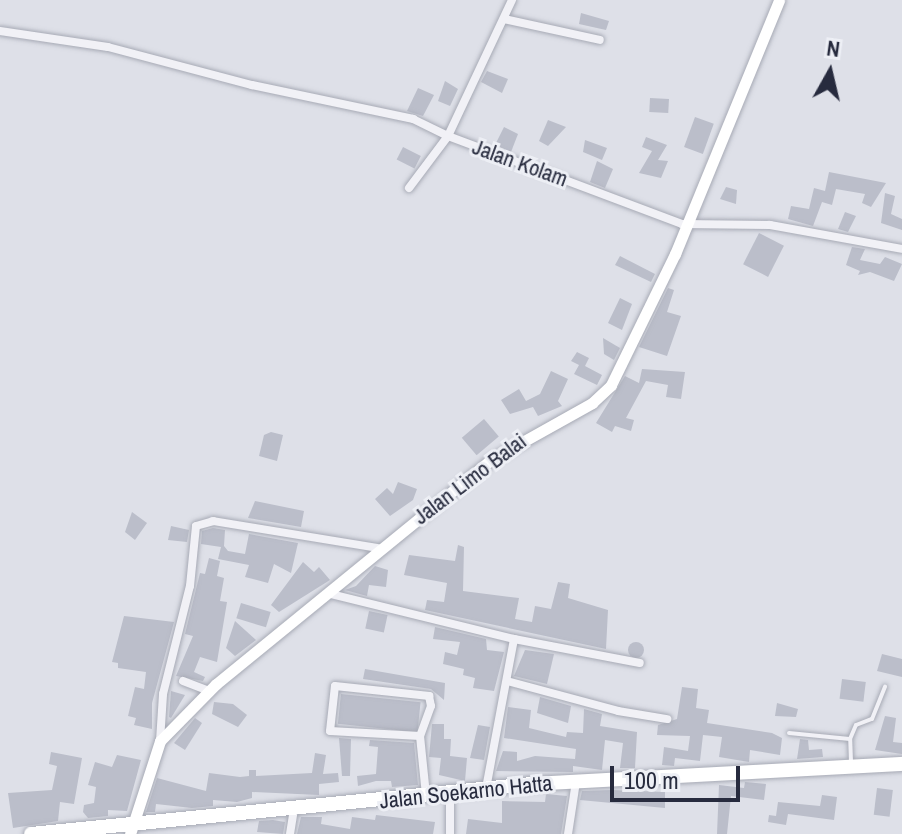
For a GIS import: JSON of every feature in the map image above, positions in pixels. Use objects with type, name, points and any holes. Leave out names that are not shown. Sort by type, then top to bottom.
[{"type":"highway","name":"Jalan Soekarno Hatta","points":[[31,834],[132,829],[486,788],[902,764]]},
{"type":"street","name":"Jalan Kolam","points":[[512,0],[448,136],[687,225]]},
{"type":"street","name":"Jalan Limo Balai","points":[[132,829],[146,772],[160,741],[209,691],[331,594],[378,548],[508,447],[602,395],[617,375],[687,225],[779,0]]},
{"type":"street","points":[[504,19],[600,40]]},
{"type":"street","points":[[0,31],[108,47],[244,84],[397,114],[448,136],[409,188]]},
{"type":"street","points":[[687,225],[770,225],[902,249]]},
{"type":"street","points":[[160,741],[163,694],[190,586],[196,526],[213,521],[378,548]]},
{"type":"street","points":[[331,594],[514,639],[640,663]]},
{"type":"street","points":[[486,788],[514,639]]},
{"type":"street","points":[[183,681],[209,691]]},
{"type":"street","points":[[507,681],[618,711],[667,719]]},
{"type":"street","points":[[420,736],[330,731],[335,686],[429,696],[431,706],[420,736],[426,795]]},
{"type":"street","points":[[568,834],[576,782]]},
{"type":"street","points":[[450,792],[450,834]]},
{"type":"street","points":[[290,834],[294,809]]},
{"type":"lane","points":[[855,767],[847,758],[850,739],[856,725],[872,719],[885,686]]},
{"type":"lane","points":[[789,733],[850,739]]},
{"type":"building","points":[[581,13],[609,21],[606,30],[579,24]]},
{"type":"building","points":[[487,71],[508,79],[502,93],[481,82]]},
{"type":"building","points":[[445,81],[458,89],[450,106],[438,101]]},
{"type":"building","points":[[418,88],[434,95],[423,116],[407,111]]},
{"type":"building","points":[[650,98],[669,99],[668,113],[649,112]]},
{"type":"building","points":[[695,117],[714,124],[703,154],[684,147]]},
{"type":"building","points":[[548,120],[566,127],[548,146],[539,141]]},
{"type":"building","points":[[504,127],[518,134],[511,152],[495,145]]},
{"type":"building","points":[[646,137],[667,145],[658,160],[668,161],[661,178],[639,173],[652,151],[642,147]]},
{"type":"building","points":[[585,140],[607,148],[602,160],[583,152]]},
{"type":"building","points":[[403,147],[421,156],[414,169],[397,159]]},
{"type":"building","points":[[597,161],[613,169],[605,188],[590,182]]},
{"type":"building","points":[[829,172],[886,183],[871,207],[862,203],[865,194],[836,189],[832,205],[822,202],[813,226],[788,219],[791,206],[809,209],[814,188],[825,191]]},
{"type":"building","points":[[726,187],[737,190],[736,204],[720,199]]},
{"type":"building","points":[[885,193],[895,196],[891,214],[902,219],[902,230],[881,223]]},
{"type":"building","points":[[845,212],[856,216],[848,232],[838,229]]},
{"type":"building","points":[[759,233],[784,246],[768,277],[743,264]]},
{"type":"building","points":[[852,247],[865,249],[860,260],[880,264],[885,257],[902,264],[894,281],[870,272],[858,275],[860,271],[846,265]]},
{"type":"building","points":[[620,256],[655,274],[651,282],[615,265]]},
{"type":"building","points":[[668,288],[674,290],[667,312],[681,316],[667,356],[639,347]]},
{"type":"building","points":[[620,298],[632,304],[622,330],[608,323]]},
{"type":"building","points":[[603,338],[620,348],[614,360],[604,354]]},
{"type":"building","points":[[577,352],[589,358],[585,366],[602,375],[597,385],[574,374],[579,365],[571,361]]},
{"type":"building","points":[[642,369],[685,372],[681,399],[666,397],[668,385],[646,381],[626,418],[634,420],[631,431],[615,426],[612,432],[596,423],[625,376],[639,383]]},
{"type":"building","points":[[551,371],[568,379],[558,401],[562,406],[538,416],[533,407],[510,414],[501,400],[519,389],[526,401],[540,394]]},
{"type":"building","points":[[484,419],[499,437],[477,455],[462,438]]},
{"type":"building","points":[[271,432],[283,435],[277,461],[259,456],[264,435]]},
{"type":"building","points":[[398,482],[417,489],[413,500],[390,516],[375,499],[387,488],[393,494]]},
{"type":"building","points":[[255,501],[304,511],[301,527],[248,518]]},
{"type":"building","points":[[132,512],[147,523],[135,540],[125,532]]},
{"type":"building","points":[[171,526],[189,530],[187,542],[168,540]]},
{"type":"building","points":[[213,528],[225,530],[224,546],[228,551],[245,554],[249,534],[298,543],[291,573],[274,564],[268,583],[245,577],[249,565],[218,559],[221,547],[201,544],[202,531]]},
{"type":"building","points":[[458,545],[464,547],[463,591],[519,598],[515,619],[532,622],[535,606],[551,609],[558,582],[570,584],[568,598],[608,610],[606,649],[425,610],[427,600],[444,602],[447,583],[404,575],[409,555],[455,561]]},
{"type":"building","points":[[209,558],[220,561],[217,576],[224,578],[220,601],[227,602],[217,662],[200,657],[194,672],[205,677],[203,681],[176,676],[193,636],[185,634],[200,573],[205,574]]},
{"type":"building","points":[[303,562],[314,572],[319,567],[330,580],[279,612],[271,605]]},
{"type":"building","points":[[375,566],[388,570],[386,587],[369,585],[367,596],[345,590],[356,586]]},
{"type":"building","points":[[241,603],[271,612],[266,627],[236,618]]},
{"type":"building","points":[[369,611],[388,615],[384,633],[365,629]]},
{"type":"building","points":[[124,616],[174,622],[152,703],[152,729],[134,725],[136,718],[128,716],[135,687],[144,689],[146,672],[118,668],[118,663],[112,662]]},
{"type":"building","points":[[235,621],[256,640],[235,656],[226,648]]},
{"type":"building","points":[[435,627],[486,639],[487,650],[504,652],[494,691],[473,688],[475,678],[463,675],[464,669],[443,664],[445,652],[457,655],[460,642],[433,639]]},
{"type":"building","points":[[633,642],[639,642],[644,650],[642,656],[633,658],[628,653],[628,647]]},
{"type":"building","points":[[525,650],[554,654],[547,684],[514,676]]},
{"type":"building","points":[[882,654],[902,659],[902,677],[877,671]]},
{"type":"building","points":[[365,669],[445,683],[444,700],[431,689],[363,679]]},
{"type":"building","points":[[842,679],[866,682],[863,702],[840,699]]},
{"type":"building","points":[[682,687],[698,689],[696,708],[709,710],[707,723],[772,733],[782,738],[780,755],[750,750],[749,762],[719,757],[722,737],[703,735],[700,761],[675,758],[674,766],[662,765],[664,747],[688,751],[690,736],[657,735],[658,725],[677,719]]},
{"type":"building","points":[[171,691],[185,695],[171,718],[169,717]]},
{"type":"building","points":[[341,694],[421,702],[417,732],[338,724]]},
{"type":"building","points":[[540,697],[571,706],[568,723],[537,713]]},
{"type":"building","points":[[214,702],[233,704],[247,715],[238,727],[212,714]]},
{"type":"building","points":[[777,703],[798,709],[796,717],[775,716]]},
{"type":"building","points":[[508,707],[531,710],[529,728],[566,737],[567,732],[583,733],[584,709],[602,714],[600,726],[637,732],[635,768],[620,768],[623,743],[605,740],[602,770],[573,766],[573,772],[496,771],[503,751],[517,752],[517,761],[535,756],[575,759],[576,749],[504,738]]},
{"type":"building","points":[[885,716],[896,718],[893,742],[902,743],[902,754],[875,750]]},
{"type":"building","points":[[195,718],[202,723],[185,750],[174,743]]},
{"type":"building","points":[[432,724],[444,724],[444,739],[451,739],[450,756],[467,758],[465,781],[439,775],[441,758],[429,757]]},
{"type":"building","points":[[478,725],[490,727],[484,760],[470,758]]},
{"type":"building","points":[[339,738],[351,739],[350,776],[342,776]]},
{"type":"building","points":[[800,739],[808,740],[809,750],[822,749],[823,757],[797,759]]},
{"type":"building","points":[[370,740],[414,743],[418,785],[392,787],[391,781],[376,781],[358,786],[357,776],[376,774],[378,747],[369,746]]},
{"type":"building","points":[[51,752],[82,758],[74,804],[60,802],[58,821],[13,828],[8,793],[52,790],[57,766],[49,764]]},
{"type":"building","points":[[315,753],[326,755],[323,774],[338,773],[339,782],[319,784],[319,795],[252,792],[252,798],[237,802],[213,800],[213,806],[192,808],[156,804],[155,812],[146,812],[157,778],[206,791],[209,773],[240,777],[249,776],[249,770],[256,770],[256,776],[312,773]]},
{"type":"building","points":[[117,755],[141,760],[127,811],[108,810],[108,816],[88,818],[83,812],[84,805],[94,803],[96,787],[88,785],[95,762],[112,767]]},
{"type":"building","points":[[745,782],[766,784],[764,800],[731,796],[727,834],[717,834],[719,785],[744,788]]},
{"type":"building","points":[[877,788],[893,790],[890,817],[874,815]]},
{"type":"building","points":[[582,791],[665,792],[665,808],[580,800]]},
{"type":"building","points":[[546,794],[567,796],[561,834],[466,834],[468,819],[502,823],[502,801],[545,802]]},
{"type":"building","points":[[822,795],[837,797],[834,820],[788,814],[786,825],[768,822],[769,815],[776,816],[778,802],[820,806]]},
{"type":"building","points":[[376,815],[435,822],[433,834],[297,834],[301,817],[322,817],[321,824],[350,829],[352,817],[375,820]]},
{"type":"building","points":[[259,821],[285,822],[283,834],[257,832]]}]
